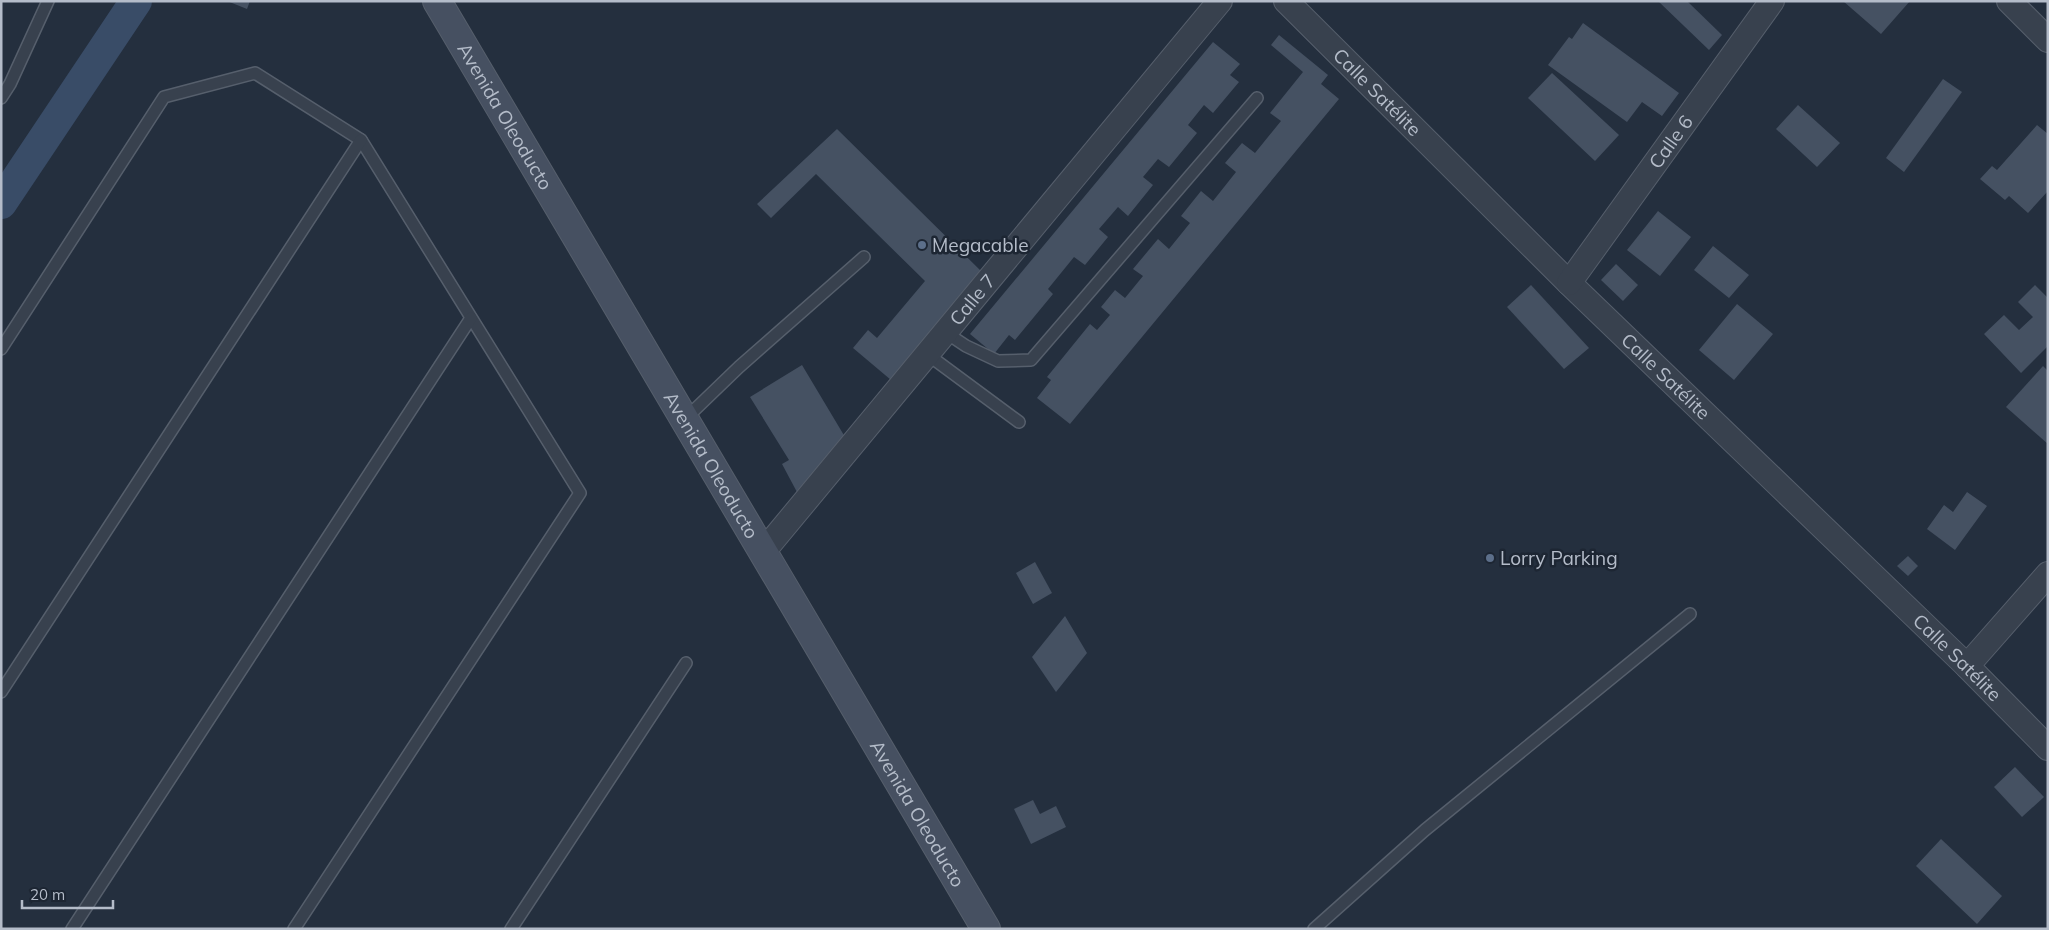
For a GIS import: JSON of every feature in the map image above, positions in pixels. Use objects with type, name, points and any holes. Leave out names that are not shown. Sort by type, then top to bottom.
[{"type":"main road","name":"Avenida Oleoducto","points":[[437,1],[986,929]]},
{"type":"street","name":"Calle 7","points":[[763,552],[1220,1]]},
{"type":"street","name":"Calle Satélite","points":[[1286,1],[1569,283],[1968,666],[2048,748]]},
{"type":"street","name":"Calle 6","points":[[1569,283],[1772,1]]},
{"type":"street","points":[[2009,1],[2048,40]]},
{"type":"street","points":[[1968,666],[2048,574]]},
{"type":"lane","points":[[1,98],[10,84],[48,1]]},
{"type":"lane","points":[[1,349],[164,97],[254,73],[361,140],[580,494],[294,929]]},
{"type":"lane","points":[[945,332],[966,346],[998,361],[1030,360],[1257,98]]},
{"type":"lane","points":[[1,692],[361,140]]},
{"type":"lane","points":[[685,419],[738,366],[864,256]]},
{"type":"lane","points":[[72,929],[471,318]]},
{"type":"lane","points":[[927,354],[1019,422]]},
{"type":"lane","points":[[1314,929],[1424,830],[1690,614]]},
{"type":"lane","points":[[511,929],[686,663]]},
{"type":"building","points":[[227,1],[250,1],[247,9]]},
{"type":"building","points":[[1658,1],[1687,1],[1722,35],[1709,50]]},
{"type":"building","points":[[1843,1],[1910,1],[1881,34]]},
{"type":"building","points":[[1583,23],[1679,93],[1662,116],[1642,102],[1627,122],[1548,65],[1569,37],[1572,39]]},
{"type":"building","points":[[1279,35],[1328,75],[1321,84],[1339,99],[1070,424],[1037,398],[1051,380],[1047,377],[1090,324],[1097,330],[1110,315],[1101,307],[1115,290],[1125,298],[1143,276],[1133,269],[1158,239],[1169,249],[1190,223],[1181,216],[1201,191],[1213,201],[1236,172],[1225,163],[1242,143],[1255,153],[1281,121],[1270,113],[1303,72],[1271,45]]},
{"type":"building","points":[[1213,42],[1240,64],[1230,75],[1239,82],[1213,113],[1204,105],[1188,125],[1197,133],[1169,167],[1158,159],[1143,177],[1153,185],[1128,216],[1118,207],[1099,229],[1108,237],[1085,265],[1074,257],[1048,289],[1053,294],[1015,340],[1009,335],[994,354],[970,334]]},
{"type":"building","points":[[1552,73],[1619,135],[1595,161],[1528,98]]},
{"type":"building","points":[[1943,79],[1962,92],[1904,172],[1886,158]]},
{"type":"building","points":[[1798,105],[1840,143],[1817,167],[1776,129]]},
{"type":"building","points":[[2037,125],[2048,134],[2048,191],[2028,213],[2009,196],[2005,200],[1980,179],[1992,166],[1997,170]]},
{"type":"building","name":"Megacable","points":[[837,129],[981,271],[891,380],[853,348],[868,330],[877,338],[925,281],[816,174],[771,218],[757,204]]},
{"type":"building","points":[[1658,211],[1691,237],[1660,276],[1627,250]]},
{"type":"building","points":[[1713,246],[1749,275],[1729,298],[1694,270]]},
{"type":"building","points":[[1616,264],[1638,285],[1623,301],[1601,280]]},
{"type":"building","points":[[1531,285],[1589,348],[1564,369],[1507,307]]},
{"type":"building","points":[[2035,285],[2048,298],[2048,346],[2021,373],[1984,334],[2004,315],[2019,330],[2033,317],[2018,302]]},
{"type":"building","points":[[1737,304],[1773,334],[1734,380],[1699,350]]},
{"type":"building","points":[[802,365],[845,437],[798,494],[782,464],[789,460],[750,397]]},
{"type":"building","points":[[2043,366],[2048,371],[2048,444],[2006,407]]},
{"type":"building","points":[[1967,492],[1987,506],[1955,550],[1927,529],[1944,505],[1953,512]]},
{"type":"building","points":[[1908,556],[1918,566],[1908,576],[1897,566]]},
{"type":"building","points":[[1035,562],[1052,593],[1033,604],[1016,573]]},
{"type":"building","points":[[1065,616],[1087,653],[1056,692],[1032,657]]},
{"type":"building","points":[[2015,767],[2044,797],[2022,817],[1994,787]]},
{"type":"building","points":[[1033,800],[1040,814],[1056,806],[1066,827],[1031,844],[1014,809]]},
{"type":"building","points":[[1941,839],[2002,896],[1977,924],[1916,866]]},
{"type":"waterway","points":[[1,203],[136,1]]},
{"type":"place","name":"Megacable","points":[[922,245]]},
{"type":"place","name":"Lorry Parking","points":[[1490,558]]}]
